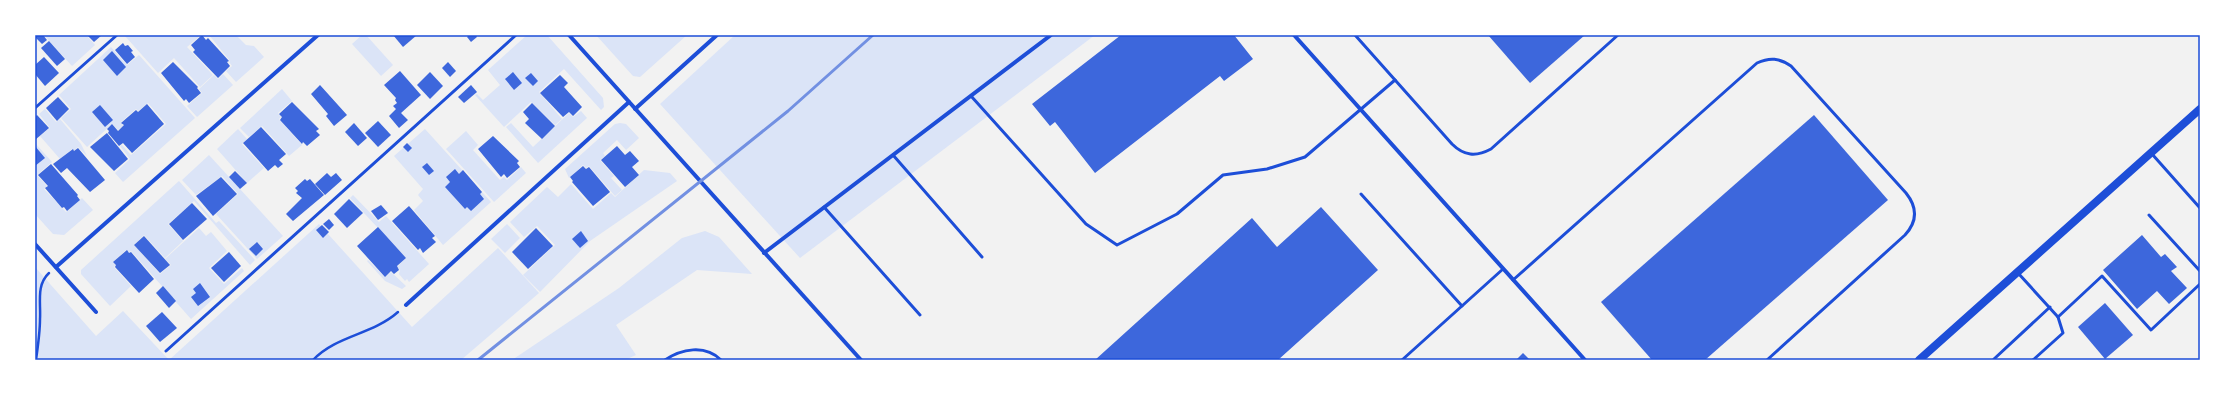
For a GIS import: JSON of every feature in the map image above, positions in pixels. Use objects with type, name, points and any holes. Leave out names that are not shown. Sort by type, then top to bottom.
[{"type":"main road","points":[[1919,360],[2200,109]]},
{"type":"street","points":[[56,268],[318,35]]},
{"type":"street","points":[[569,35],[861,360]]},
{"type":"street","points":[[635,109],[717,35]]},
{"type":"street","points":[[764,253],[1051,35]]},
{"type":"street","points":[[1294,35],[1585,360]]},
{"type":"street","points":[[406,305],[629,102]]},
{"type":"street","points":[[35,244],[96,312]]},
{"type":"lane","points":[[35,108],[117,35]]},
{"type":"lane","points":[[166,351],[516,35]]},
{"type":"lane","points":[[1355,35],[1458,150],[1475,155],[1491,149],[1618,35]]},
{"type":"lane","points":[[1513,280],[1757,63],[1765,60],[1782,61],[1791,66],[1906,193],[1912,201],[1915,217],[1912,228],[1905,235],[1767,360]]},
{"type":"lane","points":[[971,96],[1086,224],[1117,245],[1177,214],[1224,175],[1267,169],[1305,157],[1361,111],[1395,80]]},
{"type":"lane","points":[[2151,152],[2200,208]]},
{"type":"lane","points":[[893,155],[982,257]]},
{"type":"lane","points":[[1361,194],[1462,306]]},
{"type":"lane","points":[[824,207],[920,315]]},
{"type":"lane","points":[[2149,215],[2200,271]]},
{"type":"lane","points":[[1402,360],[1504,269]]},
{"type":"lane","points":[[2017,272],[2058,317],[2063,333],[2033,360]]},
{"type":"lane","points":[[2058,317],[2102,276],[2151,330],[2200,284]]},
{"type":"lane","points":[[1994,359],[2050,307]]},
{"type":"lane","points":[[665,360],[677,352],[692,349],[706,351],[721,360]]},
{"type":"path","points":[[36,360],[41,289],[46,276],[56,268]]},
{"type":"path","points":[[313,360],[328,346],[378,327],[406,305]]},
{"type":"shaded area","points":[[44,35],[86,35],[95,45],[72,66]]},
{"type":"shaded area","points":[[201,35],[187,47],[213,75],[200,87],[174,58],[158,73],[125,36]]},
{"type":"shaded area","points":[[209,35],[236,35],[246,45],[254,46],[264,57],[236,82],[226,71],[232,66],[229,62],[230,61]]},
{"type":"shaded area","points":[[362,35],[366,35],[393,65],[381,76],[352,44]]},
{"type":"shaded area","points":[[527,35],[547,35],[603,98],[604,107],[601,110],[564,69],[539,92],[562,119],[555,125],[531,102],[504,127],[475,95],[477,94],[483,100],[500,85],[488,70]]},
{"type":"shaded area","points":[[596,35],[687,35],[640,77],[633,76]]},
{"type":"shaded area","points":[[735,35],[1095,35],[800,258],[660,104]]},
{"type":"shaded area","points":[[111,47],[127,65],[139,55],[195,118],[123,182],[115,173],[130,159],[120,146],[122,145],[131,155],[166,124],[148,103],[138,111],[136,109],[121,122],[123,126],[118,130],[112,124],[87,147],[61,118],[71,109],[59,95]]},
{"type":"shaded area","points":[[223,74],[233,85],[197,117],[187,106],[202,93],[199,89],[214,75],[218,79]]},
{"type":"shaded area","points":[[282,89],[292,101],[278,113],[281,117],[279,119],[302,145],[289,156],[262,126],[249,137],[240,128]]},
{"type":"shaded area","points":[[45,109],[56,122],[60,119],[81,144],[87,156],[78,147],[74,151],[72,149],[60,159],[40,136],[50,128],[39,114]]},
{"type":"shaded area","points":[[581,111],[587,118],[538,163],[506,127],[511,123],[533,147],[569,113],[573,117]]},
{"type":"shaded area","points":[[615,124],[626,124],[639,138],[626,150],[617,140],[603,153],[605,156],[600,160],[614,176],[611,178],[622,190],[615,196],[589,166],[586,168],[583,165],[569,178],[565,169]]},
{"type":"shaded area","points":[[238,129],[247,139],[242,144],[264,168],[247,183],[217,149]]},
{"type":"shaded area","points":[[425,129],[491,202],[443,245],[414,210],[423,201],[418,195],[423,189],[394,156]]},
{"type":"shaded area","points":[[466,131],[478,145],[473,150],[500,180],[504,177],[507,180],[521,167],[526,173],[494,202],[446,149]]},
{"type":"shaded area","points":[[35,143],[52,162],[37,175],[47,186],[44,189],[66,212],[82,198],[93,210],[64,235],[53,234],[35,214]]},
{"type":"shaded area","points":[[209,155],[283,236],[257,259],[216,214],[238,194],[222,176],[196,195],[182,180]]},
{"type":"shaded area","points":[[644,170],[670,173],[677,181],[590,241],[540,292],[523,275],[555,245],[537,226],[524,237],[510,222],[547,187],[558,197],[571,184],[593,209],[611,193],[615,197]]},
{"type":"shaded area","points":[[179,181],[216,223],[219,221],[255,260],[250,265],[194,201],[168,224],[183,241],[165,258],[144,235],[134,245],[160,274],[171,265],[165,259],[199,228],[206,236],[211,232],[227,251],[209,268],[224,284],[242,268],[244,271],[191,319],[131,251],[129,253],[126,250],[113,262],[116,265],[114,267],[131,286],[110,306],[81,274],[81,270]]},
{"type":"shaded area","points":[[353,195],[379,222],[386,216],[429,264],[409,282],[407,279],[405,281],[399,274],[400,270],[397,267],[406,258],[350,198]]},
{"type":"shaded area","points":[[319,224],[412,327],[498,248],[539,293],[461,360],[169,360]]},
{"type":"shaded area","points":[[507,224],[520,238],[505,253],[491,239]]},
{"type":"shaded area","points":[[705,231],[719,237],[752,274],[697,270],[616,325],[636,355],[625,360],[512,360],[619,288],[682,238]]},
{"type":"shaded area","points":[[368,260],[385,277],[391,272],[406,286],[402,289],[385,281],[367,261]]},
{"type":"shaded area","points":[[35,267],[96,336],[123,311],[169,360],[35,360]]},
{"type":"building","points":[[38,35],[43,35],[47,40],[42,44],[35,37]]},
{"type":"building","points":[[87,35],[102,35],[94,42]]},
{"type":"building","points":[[202,35],[206,40],[208,38],[229,61],[227,62],[230,66],[218,78],[193,52],[195,50],[191,45]]},
{"type":"building","points":[[393,35],[417,35],[403,47]]},
{"type":"building","points":[[469,35],[476,35],[477,37],[471,42],[467,37]]},
{"type":"building","points":[[1121,35],[1234,35],[1253,59],[1224,81],[1220,76],[1095,173],[1055,122],[1050,126],[1032,104]]},
{"type":"building","points":[[1488,35],[1585,35],[1530,83]]},
{"type":"building","points":[[49,41],[65,59],[57,66],[41,48]]},
{"type":"building","points":[[123,43],[125,46],[128,45],[133,51],[131,52],[135,57],[127,64],[115,50]]},
{"type":"building","points":[[112,51],[126,67],[117,76],[103,60]]},
{"type":"building","points":[[44,57],[59,73],[45,86],[35,74],[35,65]]},
{"type":"building","points":[[173,62],[198,87],[197,88],[201,93],[189,103],[186,99],[184,101],[161,73]]},
{"type":"building","points":[[448,62],[456,71],[450,77],[442,68]]},
{"type":"building","points":[[400,71],[421,95],[401,113],[408,120],[399,128],[389,116],[396,109],[393,106],[397,103],[395,100],[396,98],[384,85]]},
{"type":"building","points":[[430,72],[443,86],[430,99],[417,85]]},
{"type":"building","points":[[513,72],[522,83],[514,90],[505,79]]},
{"type":"building","points":[[531,73],[538,81],[533,86],[525,78]]},
{"type":"building","points":[[560,75],[568,83],[564,87],[582,107],[573,116],[569,112],[563,117],[540,93]]},
{"type":"building","points":[[320,85],[347,115],[334,126],[326,116],[328,114],[311,94]]},
{"type":"building","points":[[471,85],[477,92],[464,103],[458,97]]},
{"type":"building","points":[[58,97],[69,109],[57,121],[46,108]]},
{"type":"building","points":[[292,102],[319,129],[316,131],[320,135],[307,146],[303,142],[302,144],[280,120],[282,117],[279,114]]},
{"type":"building","points":[[532,103],[555,126],[542,139],[525,123],[529,119],[523,112]]},
{"type":"building","points":[[147,104],[164,124],[132,153],[123,143],[119,146],[108,133],[109,131],[107,129],[112,124],[118,131],[124,125],[121,123],[136,110],[138,112]]},
{"type":"building","points":[[100,105],[113,120],[105,127],[92,112]]},
{"type":"building","points":[[37,115],[49,128],[35,140],[35,117]]},
{"type":"building","points":[[1814,115],[1888,200],[1705,360],[1652,360],[1601,302]]},
{"type":"building","points":[[378,121],[391,135],[378,147],[365,133]]},
{"type":"building","points":[[354,123],[367,138],[358,146],[345,132]]},
{"type":"building","points":[[261,127],[286,154],[279,160],[283,164],[278,168],[275,165],[268,171],[243,143]]},
{"type":"building","points":[[107,133],[128,159],[114,171],[90,147]]},
{"type":"building","points":[[493,136],[519,161],[517,163],[520,167],[507,178],[504,174],[501,177],[478,149]]},
{"type":"building","points":[[407,143],[412,148],[408,152],[403,147]]},
{"type":"building","points":[[35,146],[45,158],[35,166]]},
{"type":"building","points":[[617,146],[625,155],[630,151],[639,161],[632,167],[639,175],[625,187],[601,160]]},
{"type":"building","points":[[78,148],[105,180],[90,192],[67,168],[61,173],[53,164],[73,149],[74,151]]},
{"type":"building","points":[[427,163],[434,171],[429,175],[422,167]]},
{"type":"building","points":[[51,164],[78,195],[77,196],[80,200],[67,211],[64,207],[62,208],[45,188],[48,186],[38,175]]},
{"type":"building","points":[[583,166],[586,169],[589,167],[610,192],[593,206],[572,182],[573,181],[570,177]]},
{"type":"building","points":[[455,169],[459,174],[463,170],[482,192],[480,194],[484,199],[471,211],[467,207],[465,209],[445,187],[450,182],[446,177]]},
{"type":"building","points":[[235,171],[247,183],[240,189],[229,177]]},
{"type":"building","points":[[327,173],[331,177],[336,173],[342,180],[325,195],[315,184]]},
{"type":"building","points":[[221,177],[237,194],[213,216],[196,196]]},
{"type":"building","points":[[305,179],[307,181],[310,179],[324,195],[293,221],[286,214],[302,198],[296,193],[298,191],[295,188]]},
{"type":"building","points":[[349,199],[363,213],[347,228],[334,214]]},
{"type":"building","points":[[192,203],[207,219],[183,240],[169,224]]},
{"type":"building","points":[[381,205],[388,213],[378,220],[371,211]]},
{"type":"building","points":[[409,206],[435,236],[432,238],[436,242],[423,253],[420,248],[418,250],[392,221]]},
{"type":"building","points":[[1321,207],[1378,270],[1278,360],[1095,360],[1252,218],[1277,247]]},
{"type":"building","points":[[329,219],[334,225],[329,230],[323,224]]},
{"type":"building","points":[[322,225],[329,232],[323,238],[316,230]]},
{"type":"building","points":[[378,227],[406,258],[397,266],[399,270],[394,274],[391,271],[385,277],[357,246]]},
{"type":"building","points":[[536,228],[553,246],[528,269],[512,252]]},
{"type":"building","points":[[581,231],[588,241],[580,248],[572,239]]},
{"type":"building","points":[[2142,235],[2161,257],[2165,254],[2177,267],[2171,271],[2187,288],[2169,304],[2157,291],[2137,309],[2103,270]]},
{"type":"building","points":[[144,236],[170,265],[160,273],[134,245]]},
{"type":"building","points":[[257,242],[263,249],[256,256],[249,249]]},
{"type":"building","points":[[127,250],[129,253],[131,252],[154,279],[139,293],[115,267],[116,265],[113,262]]},
{"type":"building","points":[[229,252],[241,266],[224,282],[211,268]]},
{"type":"building","points":[[200,283],[210,297],[198,306],[191,297],[196,293],[193,289]]},
{"type":"building","points":[[163,286],[176,301],[169,308],[156,293]]},
{"type":"building","points":[[2105,303],[2133,335],[2105,359],[2078,327]]},
{"type":"building","points":[[162,312],[177,328],[160,342],[146,326]]},
{"type":"building","points":[[1523,353],[1530,360],[1516,360]]},
{"type":"railway","points":[[478,360],[788,111],[873,35]]}]
